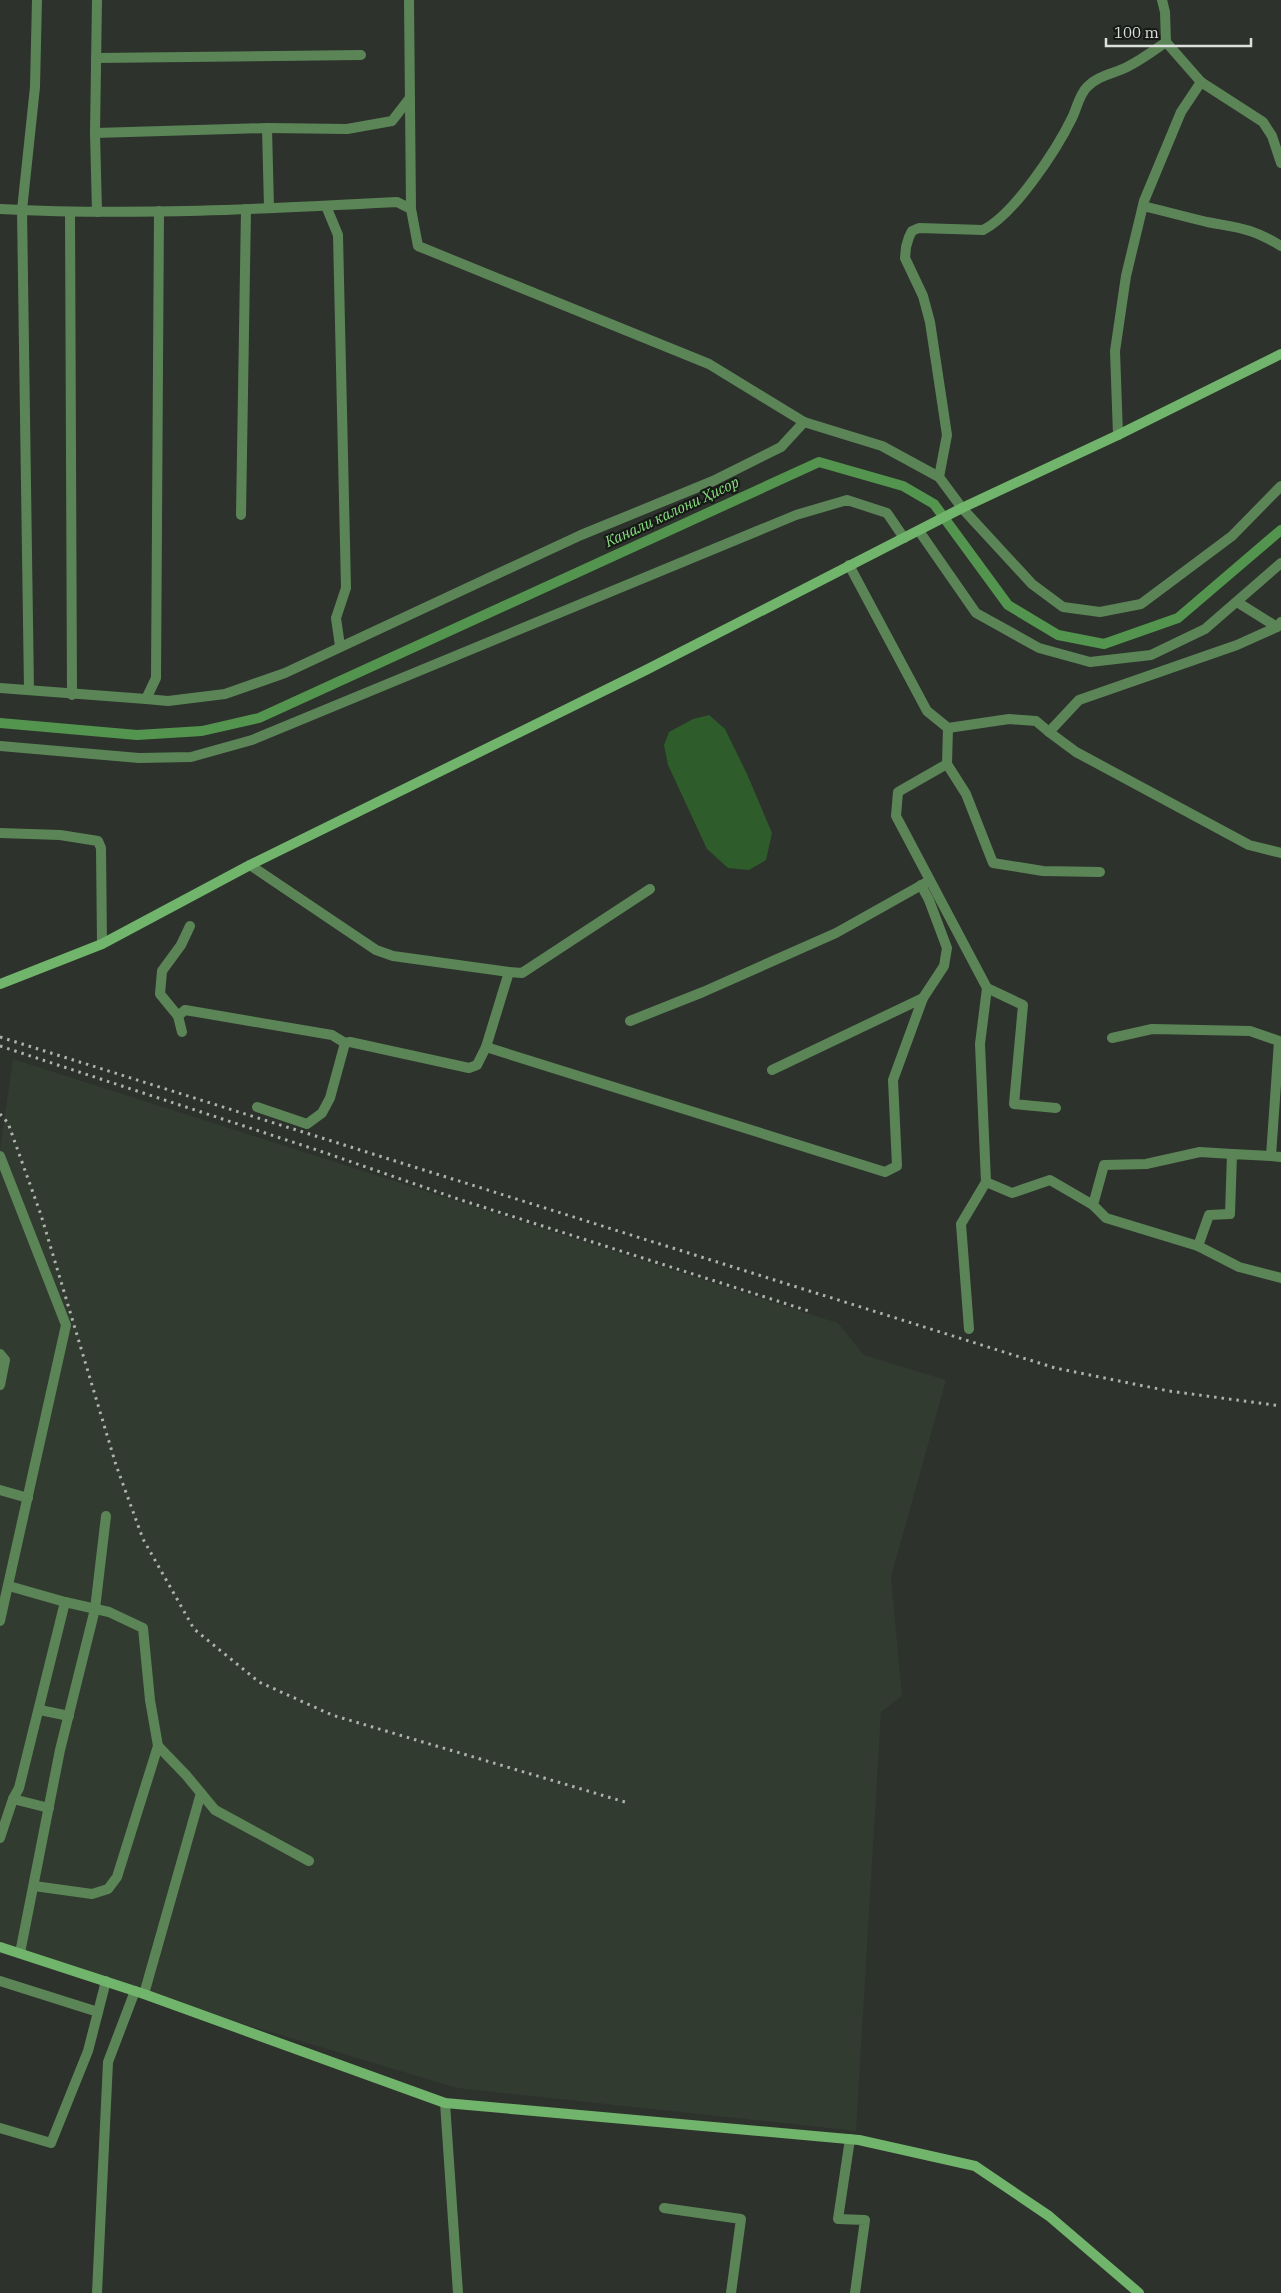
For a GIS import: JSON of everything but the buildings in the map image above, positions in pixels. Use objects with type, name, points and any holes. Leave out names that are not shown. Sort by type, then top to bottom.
[{"type":"main road","points":[[0,984],[102,944],[250,865],[646,670],[962,508],[1118,435],[1281,354]]},
{"type":"main road","points":[[0,1947],[139,1992],[445,2102],[850,2140],[975,2166],[1049,2216],[1139,2293]]},
{"type":"street","points":[[29,690],[22,210],[35,87],[37,0]]},
{"type":"street","points":[[97,0],[95,133],[97,212]]},
{"type":"street","points":[[409,0],[411,210],[418,246],[709,364],[804,422],[882,446],[939,477],[962,508],[1032,584],[1063,607],[1100,612],[1141,604],[1232,536],[1281,486]]},
{"type":"street","points":[[1162,0],[1166,12],[1166,42],[1201,82],[1263,122],[1272,136],[1281,163]]},
{"type":"street","points":[[939,477],[947,435],[930,322],[923,296],[906,258],[906,247],[912,231],[919,228],[976,230],[990,226],[1012,206],[1042,168],[1073,117],[1085,88],[1095,79],[1125,68],[1166,42]]},
{"type":"street","points":[[96,58],[361,55]]},
{"type":"street","points":[[1118,435],[1115,351],[1126,276],[1143,206],[1181,112],[1201,82]]},
{"type":"street","points":[[95,133],[267,128],[346,129],[392,121],[409,99]]},
{"type":"street","points":[[267,128],[270,208]]},
{"type":"street","points":[[0,209],[70,213],[246,209],[398,202],[411,210]]},
{"type":"street","points":[[326,206],[338,235],[346,588],[336,618],[340,646]]},
{"type":"street","points":[[1143,206],[1208,222],[1245,228],[1265,236],[1281,246]]},
{"type":"street","points":[[241,515],[246,209]]},
{"type":"street","points":[[146,699],[156,678],[158,211]]},
{"type":"street","points":[[70,213],[72,695]]},
{"type":"street","points":[[0,688],[168,701],[225,694],[285,673],[581,535],[713,481],[781,447],[804,422]]},
{"type":"street","points":[[0,746],[139,758],[191,756],[252,740],[796,515],[847,500],[887,513],[904,538]]},
{"type":"street","points":[[919,531],[976,613],[1039,648],[1090,662],[1152,655],[1205,629],[1281,563]]},
{"type":"street","points":[[849,565],[927,711],[948,728],[1009,719],[1036,721],[1076,752],[1249,845],[1281,853]]},
{"type":"street","points":[[1237,602],[1279,625]]},
{"type":"street","points":[[1049,732],[1078,700],[1237,646],[1279,625]]},
{"type":"street","points":[[948,728],[947,764],[966,794],[993,863],[1043,871],[1100,872]]},
{"type":"street","points":[[947,764],[898,792],[896,816],[926,883],[987,988],[1023,1005],[1014,1104],[1056,1108]]},
{"type":"street","points":[[0,833],[60,835],[98,841],[101,848],[102,944]]},
{"type":"street","points":[[250,865],[376,950],[393,956],[522,973],[650,888]]},
{"type":"street","points":[[486,1047],[884,1172],[897,1166],[893,1080],[923,998],[944,966],[947,948],[926,883]]},
{"type":"street","points":[[630,1021],[703,992],[836,933],[926,883]]},
{"type":"street","points":[[182,1032],[178,1016],[160,994],[162,971],[181,945],[190,926]]},
{"type":"street","points":[[178,1016],[185,1010],[332,1035],[345,1043],[350,1042],[469,1068],[477,1065],[486,1047],[509,972]]},
{"type":"street","points":[[969,1328],[961,1224],[986,1182],[980,1044],[987,988]]},
{"type":"street","points":[[772,1070],[923,998]]},
{"type":"street","points":[[1094,1205],[1104,1165],[1146,1164],[1200,1152],[1276,1157],[1279,1042],[1250,1031],[1152,1029],[1112,1038]]},
{"type":"street","points":[[257,1107],[307,1124],[322,1113],[330,1098],[345,1043]]},
{"type":"street","points":[[1198,1246],[1209,1215],[1230,1214],[1232,1154]]},
{"type":"street","points":[[0,1156],[66,1325],[0,1621]]},
{"type":"street","points":[[986,1182],[1012,1192],[1050,1180],[1094,1205],[1106,1218],[1198,1246],[1239,1267],[1281,1278]]},
{"type":"street","points":[[0,1354],[5,1360],[0,1385]]},
{"type":"street","points":[[0,1490],[28,1498]]},
{"type":"street","points":[[20,1954],[69,1716],[96,1609],[106,1516]]},
{"type":"street","points":[[9,1586],[109,1612],[144,1628],[150,1700],[158,1746],[117,1877],[108,1889],[92,1894],[34,1886]]},
{"type":"street","points":[[0,1838],[13,1799],[19,1788],[40,1710],[65,1602]]},
{"type":"street","points":[[40,1710],[69,1716]]},
{"type":"street","points":[[158,1746],[214,1810],[309,1861]]},
{"type":"street","points":[[97,2293],[108,2062],[139,1992],[201,1793]]},
{"type":"street","points":[[13,1799],[49,1808]]},
{"type":"street","points":[[0,1981],[98,2012]]},
{"type":"street","points":[[0,2128],[51,2143],[88,2051],[106,1981]]},
{"type":"street","points":[[445,2102],[458,2293]]},
{"type":"street","points":[[850,2140],[838,2219],[865,2220],[855,2293]]},
{"type":"street","points":[[664,2208],[741,2219],[731,2293]]},
{"type":"shaded area","points":[[13,1059],[838,1323],[864,1355],[946,1380],[891,1577],[902,1696],[881,1712],[856,2131],[457,2088],[144,1994],[0,1946],[0,1149]]},
{"type":"green space","points":[[709,715],[725,729],[747,774],[772,833],[766,860],[749,870],[728,868],[707,849],[668,765],[664,745],[669,732],[693,719]]},
{"type":"waterway","name":"Канали калони Ҳисор","points":[[0,723],[137,735],[202,731],[259,718],[819,462],[903,486],[934,504],[1008,605],[1058,635],[1104,644],[1178,618],[1281,530]]},
{"type":"railway","points":[[0,1037],[1055,1368],[1169,1391],[1281,1406]]},
{"type":"railway","points":[[0,1046],[320,1151],[461,1200],[812,1312]]},
{"type":"railway","points":[[0,1114],[8,1123],[41,1215],[116,1465],[143,1539],[194,1629],[259,1682],[332,1715],[625,1802]]}]
